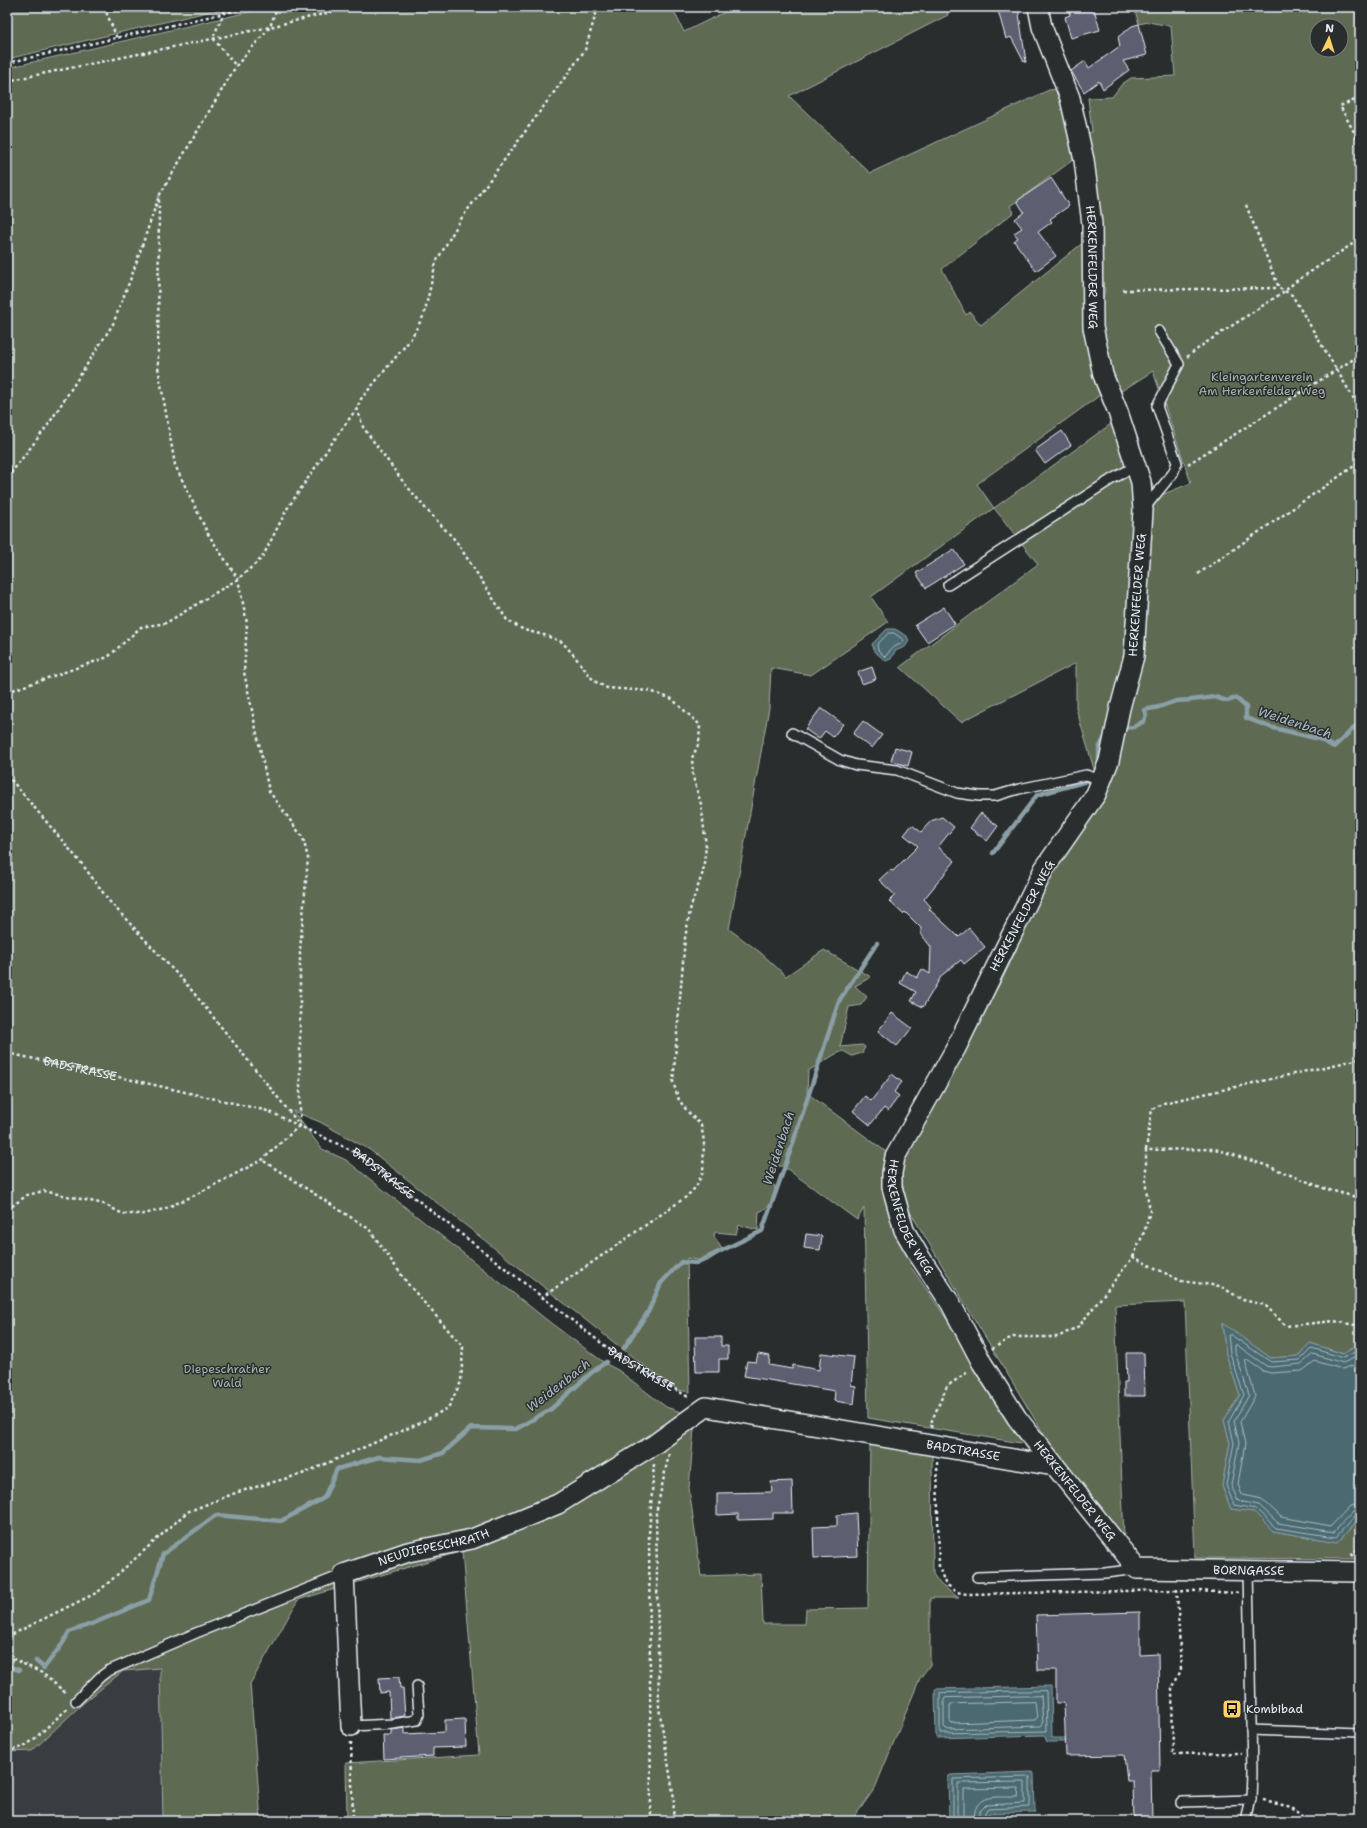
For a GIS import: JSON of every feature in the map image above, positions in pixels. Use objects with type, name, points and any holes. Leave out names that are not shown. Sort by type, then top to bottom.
[{"type":"street","name":"HERKENFELDER WEG","points":[[1038,7],[1042,27],[1070,98],[1084,160],[1092,224],[1093,327],[1103,375],[1118,412],[1141,482],[1143,510],[1134,656],[1120,708],[1109,761],[1102,780],[1090,804],[1074,824],[1044,869],[956,1048],[895,1157],[892,1173],[892,1187],[904,1230],[951,1304],[981,1360],[1017,1418],[1137,1569]]},
{"type":"street","points":[[655,1444],[706,1407]]},
{"type":"street","name":"BADSTRASSE","points":[[706,1407],[1054,1466]]},
{"type":"street","name":"NEUDIEPESCHRATH","points":[[344,1574],[408,1552],[472,1539],[558,1504],[655,1444]]},
{"type":"street","name":"BORNGASSE","points":[[1137,1569],[1360,1572]]},
{"type":"street","points":[[344,1574],[351,1726]]},
{"type":"lane","points":[[1143,510],[1173,473],[1177,463],[1157,406],[1179,364],[1159,331]]},
{"type":"lane","points":[[948,585],[1136,466]]},
{"type":"lane","points":[[792,733],[840,760],[856,765],[897,770],[957,793],[979,796],[995,796],[1018,789],[1086,775],[1102,780]]},
{"type":"lane","points":[[977,1577],[1105,1573],[1137,1569]]},
{"type":"lane","points":[[1246,1821],[1252,1790],[1248,1570]]},
{"type":"lane","points":[[76,1701],[108,1671],[344,1574]]},
{"type":"lane","points":[[351,1726],[393,1724],[417,1720],[419,1714],[417,1686]]},
{"type":"lane","points":[[1251,1730],[1360,1734]]},
{"type":"lane","points":[[1182,1802],[1251,1800]]},
{"type":"path","points":[[104,7],[116,38]]},
{"type":"path","points":[[219,7],[224,12]]},
{"type":"path","points":[[232,7],[232,12]]},
{"type":"path","points":[[7,63],[251,7]]},
{"type":"path","points":[[7,478],[48,425],[113,324],[132,275],[158,196],[236,66],[270,27],[277,7]]},
{"type":"path","points":[[7,82],[270,27],[351,7]]},
{"type":"path","points":[[593,7],[596,12]]},
{"type":"path","points":[[7,692],[108,657],[141,627],[166,623],[238,579],[262,558],[291,503],[358,408],[360,399],[410,340],[424,315],[436,262],[461,219],[585,50],[598,7]]},
{"type":"path","points":[[214,38],[224,12]]},
{"type":"path","points":[[214,38],[236,66]]},
{"type":"path","points":[[1360,98],[1340,106],[1360,143]]},
{"type":"path","points":[[7,1210],[27,1195],[44,1191],[104,1204],[123,1214],[144,1214],[164,1209],[195,1195],[262,1160],[300,1125],[300,950],[308,858],[303,838],[269,791],[244,672],[247,624],[238,579],[208,534],[175,465],[158,367],[158,196]]},
{"type":"path","points":[[1246,205],[1279,288]]},
{"type":"path","points":[[1179,364],[1204,344],[1285,291],[1295,282],[1360,239]]},
{"type":"path","points":[[1123,290],[1279,288],[1285,291],[1292,295],[1360,409]]},
{"type":"path","points":[[1173,473],[1337,371],[1360,355]]},
{"type":"path","points":[[358,408],[363,427],[381,454],[426,510],[456,541],[507,620],[524,630],[544,635],[562,642],[594,682],[607,688],[650,691],[672,699],[689,713],[700,725],[699,743],[692,758],[692,778],[701,804],[706,846],[703,872],[691,906],[685,938],[673,1082],[679,1100],[701,1125],[704,1141],[703,1172],[696,1187],[686,1197],[541,1298]]},
{"type":"path","points":[[1198,574],[1360,462]]},
{"type":"path","points":[[7,775],[82,864],[110,902],[190,987],[300,1125]]},
{"type":"path","name":"BADSTRASSE","points":[[7,1053],[268,1111],[357,1153],[541,1298],[618,1356],[706,1407]]},
{"type":"path","points":[[1249,1593],[1177,1590],[1003,1593],[956,1592],[945,1583],[939,1567],[937,1455],[930,1439],[932,1420],[947,1386],[1012,1337],[1058,1337],[1079,1326],[1133,1257],[1145,1230],[1150,1210],[1146,1189],[1146,1150],[1152,1109],[1164,1103],[1360,1059]]},
{"type":"path","points":[[1146,1150],[1215,1149],[1265,1165],[1326,1189],[1360,1198]]},
{"type":"path","points":[[7,1637],[98,1592],[186,1512],[238,1492],[302,1474],[420,1423],[448,1408],[461,1382],[463,1347],[408,1284],[369,1229],[262,1160]]},
{"type":"path","points":[[1133,1257],[1181,1281],[1220,1286],[1243,1300],[1265,1305],[1286,1326],[1334,1321],[1360,1326]]},
{"type":"path","points":[[673,1821],[674,1798],[659,1708],[656,1513],[675,1430]]},
{"type":"path","points":[[651,1821],[649,1534],[655,1444]]},
{"type":"path","points":[[1177,1590],[1181,1670],[1172,1689],[1173,1754],[1252,1754]]},
{"type":"path","points":[[7,1656],[42,1673],[76,1701],[32,1741],[25,1746],[7,1752]]},
{"type":"path","points":[[351,1726],[353,1821]]},
{"type":"path","points":[[1252,1790],[1259,1799],[1292,1806],[1310,1821]]},
{"type":"shaded area","points":[[160,1668],[163,1821],[7,1821],[7,1752],[32,1751],[81,1705],[123,1671]]},
{"type":"green space","points":[[7,7],[213,7],[216,10],[7,59]]},
{"type":"green space","name":"Diepeschrather Wald","points":[[270,7],[672,7],[684,32],[735,7],[946,7],[948,15],[789,96],[870,173],[1049,90],[1059,89],[1077,157],[1010,206],[1014,212],[942,269],[966,315],[970,312],[981,325],[1085,241],[1103,393],[977,484],[994,508],[871,597],[888,622],[811,675],[771,668],[769,708],[729,929],[761,953],[786,976],[824,950],[871,977],[855,986],[867,997],[861,1005],[849,1007],[840,1047],[862,1045],[865,1047],[862,1053],[852,1056],[843,1051],[808,1071],[807,1093],[889,1154],[886,1168],[881,1177],[906,1245],[911,1267],[1033,1445],[868,1418],[864,1208],[857,1220],[783,1166],[779,1166],[764,1177],[775,1186],[775,1190],[769,1205],[759,1212],[758,1230],[739,1225],[736,1234],[715,1232],[714,1236],[723,1251],[706,1262],[687,1258],[690,1392],[678,1390],[635,1359],[370,1150],[320,1122],[293,1111],[322,1149],[346,1160],[552,1324],[606,1364],[618,1370],[666,1407],[695,1417],[689,1488],[701,1576],[761,1574],[763,1624],[805,1624],[806,1609],[868,1608],[870,1442],[932,1453],[933,1574],[941,1585],[959,1598],[930,1598],[930,1665],[920,1678],[875,1788],[853,1819],[795,1821],[347,1821],[346,1763],[479,1755],[462,1551],[298,1600],[250,1684],[261,1821],[163,1821],[160,1668],[123,1671],[81,1705],[32,1751],[7,1752],[7,68]]},
{"type":"green space","name":"Kleingartenverein Am Herkenfelder Weg","points":[[1134,7],[1360,7],[1360,1349],[1355,1346],[1344,1354],[1310,1343],[1299,1356],[1271,1358],[1222,1324],[1226,1354],[1240,1395],[1224,1420],[1230,1443],[1222,1486],[1231,1509],[1254,1512],[1273,1531],[1338,1542],[1360,1517],[1360,1559],[1195,1558],[1185,1302],[1115,1305],[1124,1538],[1052,1448],[898,1192],[899,1167],[976,1024],[1003,978],[1037,904],[1063,855],[1117,765],[1142,467],[1159,496],[1191,483],[1153,371],[1115,395],[1101,354],[1102,304],[1105,288],[1099,286],[1082,129],[1088,133],[1092,132],[1088,98],[1112,97],[1122,84],[1131,78],[1175,76],[1171,26],[1148,22],[1139,24]]},
{"type":"green space","points":[[1115,421],[1137,496],[1129,652],[1110,707],[1106,756],[1096,776],[1076,708],[1076,663],[961,722],[900,667],[1038,564],[994,508]]},
{"type":"water","points":[[887,629],[895,629],[907,636],[909,641],[905,647],[895,651],[891,659],[886,661],[875,652],[872,644]]},
{"type":"water","points":[[1222,1323],[1271,1358],[1299,1356],[1310,1343],[1343,1354],[1356,1346],[1360,1349],[1360,1517],[1338,1542],[1273,1531],[1254,1512],[1231,1509],[1222,1486],[1230,1443],[1224,1420],[1240,1395],[1226,1354]]},
{"type":"water","points":[[1051,1686],[1052,1738],[1066,1738],[1066,1742],[1047,1742],[1044,1735],[936,1738],[935,1689]]},
{"type":"water","points":[[1032,1772],[1034,1775],[1035,1812],[989,1813],[989,1821],[949,1821],[948,1777],[950,1775]]},
{"type":"building","points":[[997,7],[1018,7],[1026,62],[1024,62],[1011,37],[1006,39]]},
{"type":"building","points":[[1068,7],[1090,7],[1090,10],[1094,9],[1100,30],[1071,38],[1065,17],[1070,15]]},
{"type":"building","points":[[1139,24],[1147,55],[1123,61],[1129,70],[1103,89],[1099,81],[1084,92],[1071,71],[1085,61],[1089,68],[1120,46],[1118,37],[1132,26]]},
{"type":"building","points":[[1051,178],[1069,206],[1050,219],[1052,222],[1038,232],[1056,256],[1036,271],[1014,241],[1018,238],[1014,233],[1022,228],[1015,219],[1024,212],[1017,201]]},
{"type":"building","points":[[1062,431],[1071,445],[1045,464],[1035,450]]},
{"type":"building","points":[[954,549],[964,564],[926,588],[916,573]]},
{"type":"building","points":[[944,607],[955,624],[927,642],[915,625]]},
{"type":"building","points":[[872,667],[876,679],[862,684],[858,672]]},
{"type":"building","points":[[821,708],[843,724],[833,737],[825,731],[819,739],[805,729]]},
{"type":"building","points":[[863,721],[882,735],[872,748],[853,734]]},
{"type":"building","points":[[895,747],[912,752],[908,766],[891,761]]},
{"type":"building","points":[[981,813],[998,826],[987,841],[970,828]]},
{"type":"building","points":[[942,817],[954,827],[938,847],[955,861],[924,899],[931,907],[929,909],[959,937],[969,928],[985,947],[964,964],[961,960],[942,975],[923,1007],[911,1001],[916,992],[900,983],[906,971],[917,978],[922,969],[930,974],[931,947],[921,934],[921,928],[905,912],[903,914],[889,901],[895,895],[879,880],[890,870],[893,871],[918,846],[904,835],[912,825],[921,832],[931,821]]},
{"type":"building","points":[[892,1013],[912,1028],[897,1046],[878,1031]]},
{"type":"building","points":[[892,1074],[902,1082],[894,1092],[899,1096],[888,1111],[884,1108],[870,1125],[853,1111],[865,1096],[871,1101]]},
{"type":"building","points":[[806,1234],[822,1236],[820,1250],[804,1248]]},
{"type":"building","points":[[695,1337],[721,1337],[721,1346],[728,1346],[728,1359],[719,1359],[719,1372],[696,1372]]},
{"type":"building","points":[[821,1353],[854,1357],[851,1385],[856,1386],[854,1404],[834,1401],[835,1391],[744,1376],[747,1361],[756,1362],[758,1354],[770,1356],[769,1365],[792,1369],[793,1365],[819,1370]]},
{"type":"building","points":[[1126,1353],[1144,1353],[1145,1396],[1124,1396],[1124,1382],[1127,1382]]},
{"type":"building","points":[[792,1481],[793,1513],[773,1513],[773,1519],[738,1520],[738,1514],[717,1515],[717,1493],[772,1492],[771,1482]]},
{"type":"building","points":[[856,1513],[858,1556],[814,1558],[813,1527],[837,1526],[837,1515]]},
{"type":"building","points":[[1140,1612],[1140,1655],[1158,1654],[1160,1770],[1151,1770],[1152,1821],[1134,1821],[1133,1781],[1127,1781],[1124,1755],[1066,1756],[1064,1703],[1056,1703],[1056,1670],[1038,1670],[1036,1615]]},
{"type":"building","points":[[399,1677],[400,1688],[403,1688],[405,1716],[390,1718],[389,1692],[380,1693],[379,1678]]},
{"type":"building","points":[[465,1719],[466,1747],[433,1748],[433,1756],[384,1759],[383,1735],[391,1735],[391,1730],[405,1728],[405,1734],[445,1732],[445,1720]]},
{"type":"waterway","name":"Weidenbach","points":[[1125,728],[1134,727],[1144,721],[1146,715],[1144,710],[1176,701],[1215,697],[1227,701],[1236,698],[1246,707],[1246,718],[1270,727],[1319,739],[1334,747],[1360,722]]},
{"type":"waterway","name":"Weidenbach","points":[[1099,762],[1099,748],[1105,737]]},
{"type":"waterway","name":"Weidenbach","points":[[993,853],[1037,795],[1087,781]]},
{"type":"waterway","name":"Weidenbach","points":[[624,1348],[648,1312],[661,1283],[681,1262],[696,1263],[762,1231],[791,1149],[839,1001],[877,943]]},
{"type":"waterway","name":"Weidenbach","points":[[36,1661],[44,1668],[63,1643],[69,1632],[149,1600],[163,1554],[216,1515],[281,1521],[324,1498],[337,1469],[379,1457],[421,1460],[443,1453],[471,1428],[516,1429],[551,1409],[591,1373],[606,1362]]},
{"type":"waterway","name":"Weidenbach","points":[[7,1666],[19,1670]]},
{"type":"place","name":"Kombibad","points":[[1232,1709]]}]
